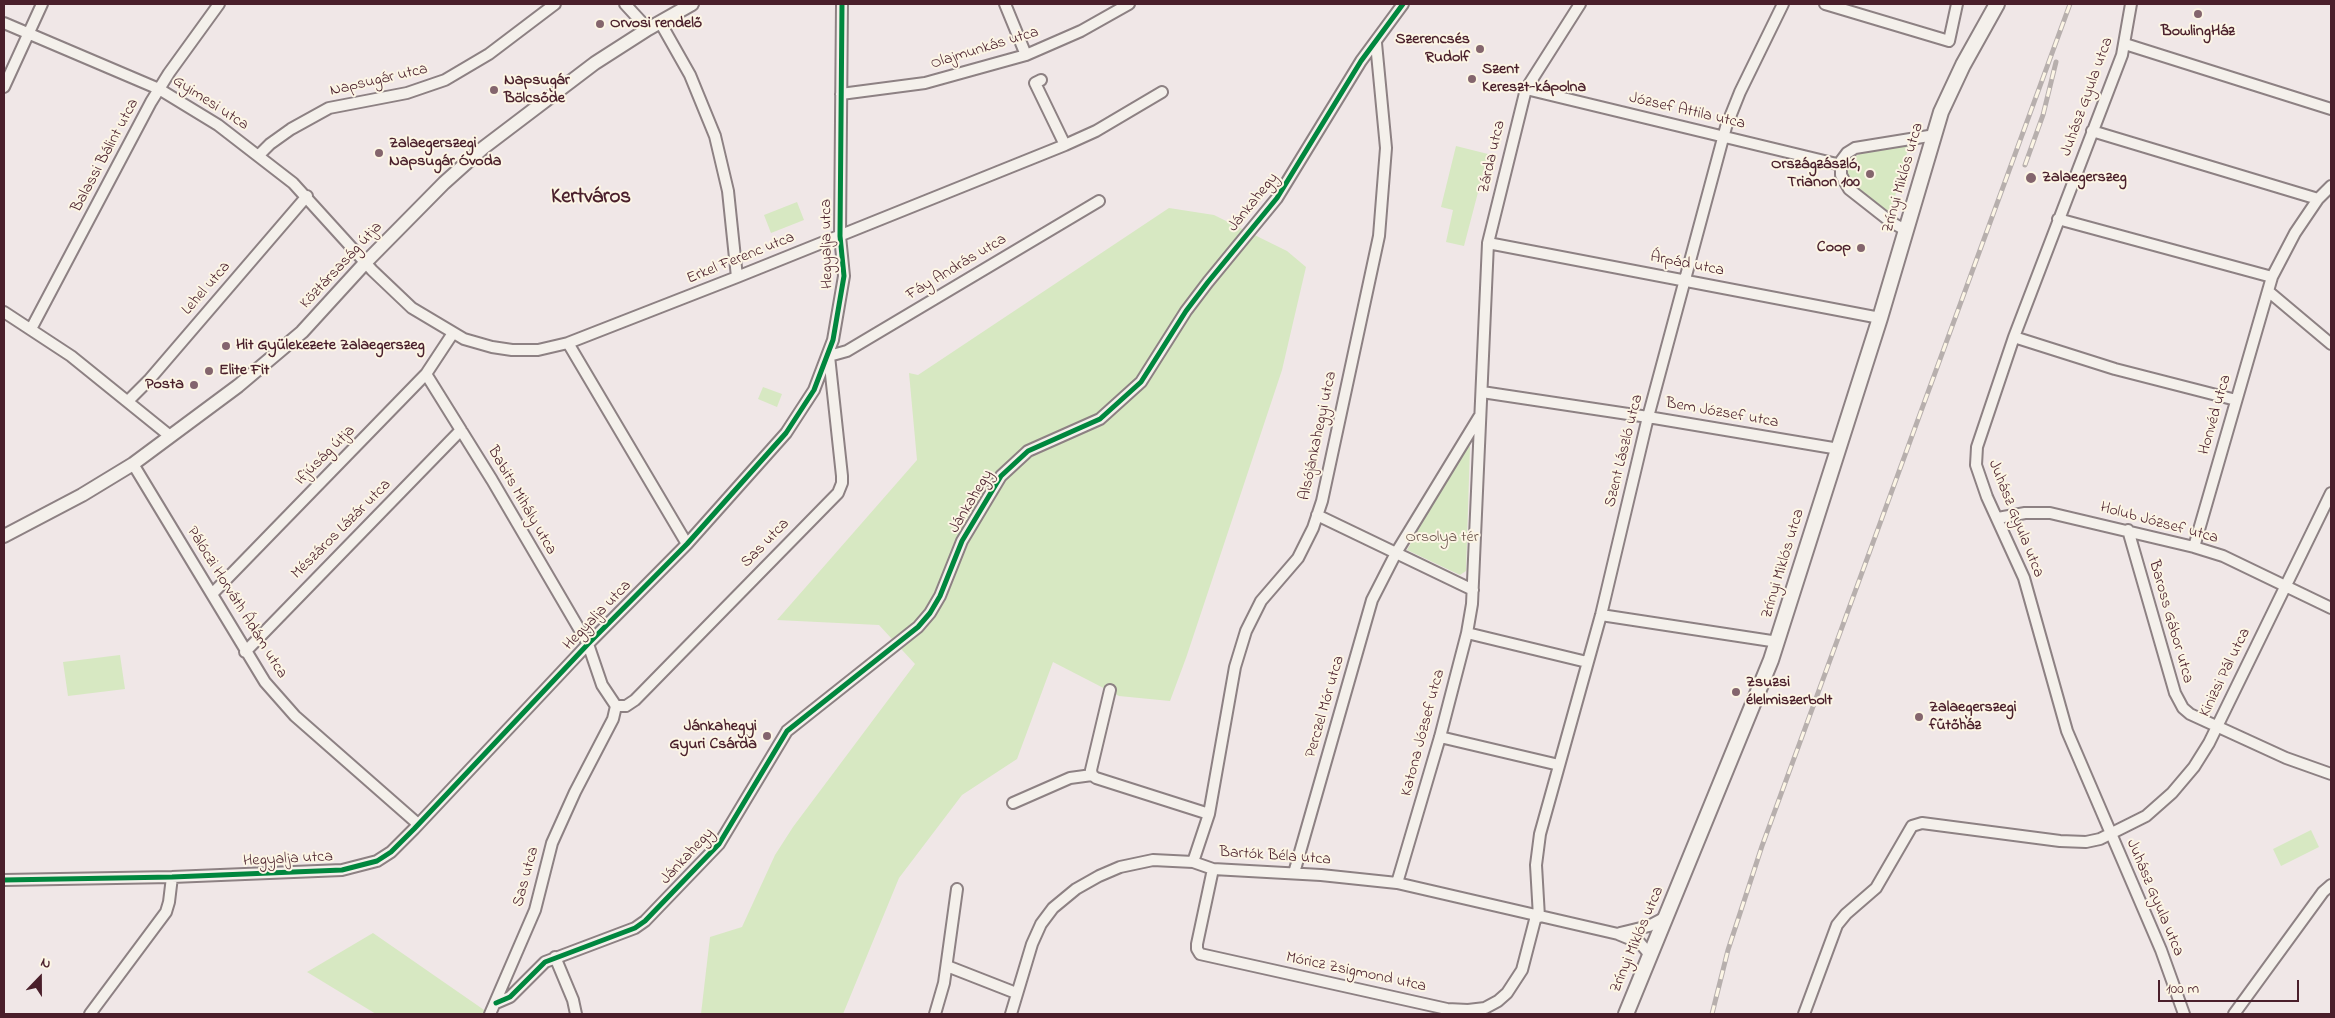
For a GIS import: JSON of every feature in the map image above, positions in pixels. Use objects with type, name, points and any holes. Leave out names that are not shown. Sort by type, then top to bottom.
[{"type":"main road","name":"Zrínyi Miklós utca","points":[[1626,1014],[1778,642],[1907,231],[1941,112],[1963,65],[1997,4]]},
{"type":"street","points":[[4,87],[42,4]]},
{"type":"street","name":"Balassi Bálint utca","points":[[31,330],[151,102],[174,66],[219,4]]},
{"type":"street","name":"Napsugár utca","points":[[259,155],[270,144],[291,129],[329,108],[407,93],[445,80],[489,54],[555,4]]},
{"type":"street","points":[[625,4],[648,29]]},
{"type":"street","name":"Köztársaság útja","points":[[4,536],[82,495],[133,464],[284,349],[365,263],[482,148],[573,79],[648,29],[692,4]]},
{"type":"street","name":"Hegyalja utca","points":[[4,880],[315,873],[369,864],[391,852],[588,644],[687,544],[796,420],[814,390],[829,356],[839,316],[844,276],[840,236],[842,4]]},
{"type":"street","points":[[1005,4],[1026,55]]},
{"type":"street","name":"Olajmunkás utca","points":[[841,94],[925,83],[1026,55],[1081,30],[1129,4]]},
{"type":"street","name":"Jánkahegy","points":[[496,1003],[510,997],[546,962],[555,957],[636,928],[645,921],[719,844],[787,731],[918,627],[930,614],[940,596],[966,532],[1001,476],[1028,451],[1100,419],[1141,382],[1202,289],[1277,198],[1368,54],[1403,4]]},
{"type":"street","name":"Zárda utca","points":[[1482,392],[1488,243],[1526,89],[1580,4]]},
{"type":"street","name":"Szent László utca","points":[[1537,916],[1536,857],[1540,834],[1601,615],[1648,416],[1686,280],[1723,135],[1740,92],[1783,4]]},
{"type":"street","points":[[1825,4],[1949,41],[1957,4]]},
{"type":"street","name":"Juhász Gyula utca","points":[[2131,4],[2124,44],[2014,337],[1976,452],[1977,471],[2024,578],[2067,731],[2161,950],[2184,1014]]},
{"type":"street","points":[[660,22],[690,75],[715,136],[728,191],[737,277]]},
{"type":"street","name":"Gyimesi utca","points":[[4,23],[159,89],[218,125],[259,155],[307,196],[365,263]]},
{"type":"street","name":"Alsójánkahegyi utca","points":[[1193,862],[1209,814],[1235,667],[1246,631],[1261,601],[1298,558],[1317,515],[1379,236],[1386,148],[1376,43]]},
{"type":"street","points":[[2124,44],[2331,109]]},
{"type":"street","points":[[1041,80],[1035,83],[1065,145]]},
{"type":"street","name":"József Attila utca","points":[[1526,89],[1841,165]]},
{"type":"street","name":"Erkel Ferenc utca","points":[[365,263],[412,308],[453,333],[481,345],[512,350],[538,350],[568,343],[1065,145],[1096,130],[1162,92]]},
{"type":"street","points":[[2092,132],[2318,199]]},
{"type":"street","points":[[1907,231],[1891,222],[1854,194],[1843,180],[1841,165],[1844,157],[1855,148],[1934,135]]},
{"type":"street","name":"Honvéd utca","points":[[2194,546],[2272,277],[2295,233],[2318,199],[2331,186]]},
{"type":"street","name":"Lehel utca","points":[[128,401],[149,380],[307,196]]},
{"type":"street","name":"Fáy András utca","points":[[829,356],[847,351],[1099,201]]},
{"type":"street","points":[[2058,219],[2272,277]]},
{"type":"street","name":"Árpád utca","points":[[1488,243],[1880,318]]},
{"type":"street","points":[[2268,291],[2331,344]]},
{"type":"street","points":[[4,312],[71,356],[170,436]]},
{"type":"street","name":"Ifjúság útja","points":[[212,594],[426,374],[453,333]]},
{"type":"street","points":[[2014,337],[2115,369],[2236,400]]},
{"type":"street","points":[[568,343],[687,544]]},
{"type":"street","name":"Sas utca","points":[[490,1014],[535,910],[552,843],[575,792],[610,724],[616,706],[626,706],[636,700],[838,492],[842,483],[842,476],[829,356]]},
{"type":"street","name":"Babits Mihály utca","points":[[426,374],[588,644]]},
{"type":"street","points":[[1317,515],[1473,590],[1482,392]]},
{"type":"street","name":"Bem József utca","points":[[1482,392],[1648,416],[1839,448]]},
{"type":"street","points":[[1396,553],[1480,416]]},
{"type":"street","name":"Mészáros Lázár utca","points":[[245,652],[461,430]]},
{"type":"street","name":"Pálóczi Horváth Ádám utca","points":[[133,464],[245,652],[265,682],[295,716],[418,824]]},
{"type":"street","name":"Kinizsi Pál utca","points":[[1804,1014],[1837,925],[1846,914],[1876,888],[1912,826],[1922,823],[2076,842],[2094,840],[2146,816],[2172,793],[2194,767],[2217,727],[2331,493]]},
{"type":"street","name":"Holub József utca","points":[[1998,518],[2025,513],[2050,512],[2194,546],[2223,556],[2331,608]]},
{"type":"street","name":"Baross Gábor utca","points":[[2128,530],[2175,693],[2186,712],[2286,758],[2331,774]]},
{"type":"street","name":"Perczel Mór utca","points":[[1294,873],[1367,614],[1377,588],[1396,553]]},
{"type":"street","name":"Katona József utca","points":[[1397,883],[1440,736],[1467,633],[1473,590]]},
{"type":"street","points":[[1601,615],[1778,642]]},
{"type":"street","points":[[1467,633],[1587,662]]},
{"type":"street","points":[[588,644],[602,685],[616,706]]},
{"type":"street","points":[[1092,775],[1091,770],[1110,690]]},
{"type":"street","points":[[1440,736],[1559,765]]},
{"type":"street","points":[[1014,803],[1070,778],[1092,775],[1096,778],[1209,814]]},
{"type":"street","name":"Bartók Béla utca","points":[[1011,1014],[1027,957],[1041,924],[1053,908],[1076,889],[1109,871],[1141,862],[1164,860],[1193,862],[1213,869],[1294,873],[1397,883],[1618,934],[1640,943],[1650,955]]},
{"type":"street","name":"Móricz Zsigmond utca","points":[[1213,869],[1197,944],[1200,954],[1447,1009],[1468,1010],[1485,1008],[1507,994],[1524,964],[1537,916]]},
{"type":"street","points":[[90,1014],[166,912],[172,877]]},
{"type":"street","points":[[2234,1014],[2323,892],[2331,885]]},
{"type":"street","points":[[935,1014],[947,966],[957,890]]},
{"type":"street","points":[[1618,934],[1649,926],[1666,917]]},
{"type":"street","points":[[555,957],[573,1000],[576,1014]]},
{"type":"street","points":[[947,966],[1016,993]]},
{"type":"green space","points":[[1909,145],[1890,215],[1846,180],[1845,168],[1849,160],[1861,153]]},
{"type":"green space","points":[[1456,146],[1488,154],[1464,246],[1446,242],[1453,210],[1441,207]]},
{"type":"green space","points":[[797,202],[804,220],[771,233],[764,215]]},
{"type":"green space","points":[[1169,208],[1214,215],[1287,251],[1306,267],[1282,370],[1170,701],[1119,696],[1053,662],[1017,759],[962,795],[899,878],[843,1014],[701,1014],[710,937],[742,927],[775,855],[793,827],[915,664],[879,625],[777,620],[917,460],[909,373],[918,375]]},
{"type":"green space","points":[[763,387],[782,394],[777,407],[758,399]]},
{"type":"green space","name":"Orsolya tér","points":[[1467,443],[1470,447],[1466,571],[1460,575],[1407,550]]},
{"type":"green space","points":[[120,655],[125,689],[68,696],[63,662]]},
{"type":"green space","points":[[2311,830],[2319,847],[2281,866],[2273,849]]},
{"type":"green space","points":[[373,933],[487,1012],[496,1014],[376,1014],[307,972]]},
{"type":"railway","points":[[1712,1014],[1728,950],[1762,846],[2070,4]]},
{"type":"railway","points":[[2025,165],[2043,115],[2056,62]]},
{"type":"cycle path","points":[[4,880],[172,877],[342,870],[377,861],[391,852],[414,829],[588,644],[687,544],[786,433],[814,390],[833,340],[844,276],[840,236],[842,4]]},
{"type":"cycle path","points":[[496,1003],[510,997],[545,962],[635,928],[645,921],[719,844],[787,731],[918,627],[930,613],[940,596],[962,541],[1001,476],[1028,451],[1100,419],[1141,382],[1186,311],[1277,198],[1361,61],[1403,4]]},
{"type":"place","name":"BowlingHáz","points":[[2198,14]]},
{"type":"place","name":"Orvosi rendelő","points":[[600,24]]},
{"type":"place","name":"Szerencsés Rudolf","points":[[1480,49]]},
{"type":"place","name":"Szent Kereszt-kápolna","points":[[1472,79]]},
{"type":"place","name":"Napsugár Bölcsőde","points":[[494,90]]},
{"type":"place","name":"Zalaegerszegi Napsugár Óvoda","points":[[379,153]]},
{"type":"place","name":"Országzászló, Trianon 100","points":[[1870,174]]},
{"type":"place","name":"Zalaegerszeg","points":[[2031,178]]},
{"type":"place","name":"Coop","points":[[1861,248]]},
{"type":"place","name":"Hit Gyülekezete Zalaegerszeg","points":[[226,346]]},
{"type":"place","name":"Elite Fit","points":[[209,371]]},
{"type":"place","name":"Posta","points":[[194,385]]},
{"type":"place","name":"Zsuzsi élelmiszerbolt","points":[[1736,692]]},
{"type":"place","name":"Zalaegerszegi fűtőház","points":[[1919,717]]},
{"type":"place","name":"Jánkahegyi Gyuri Csárda","points":[[767,736]]},
{"type":"district","name":"Kertváros","points":[[591,199]]}]
